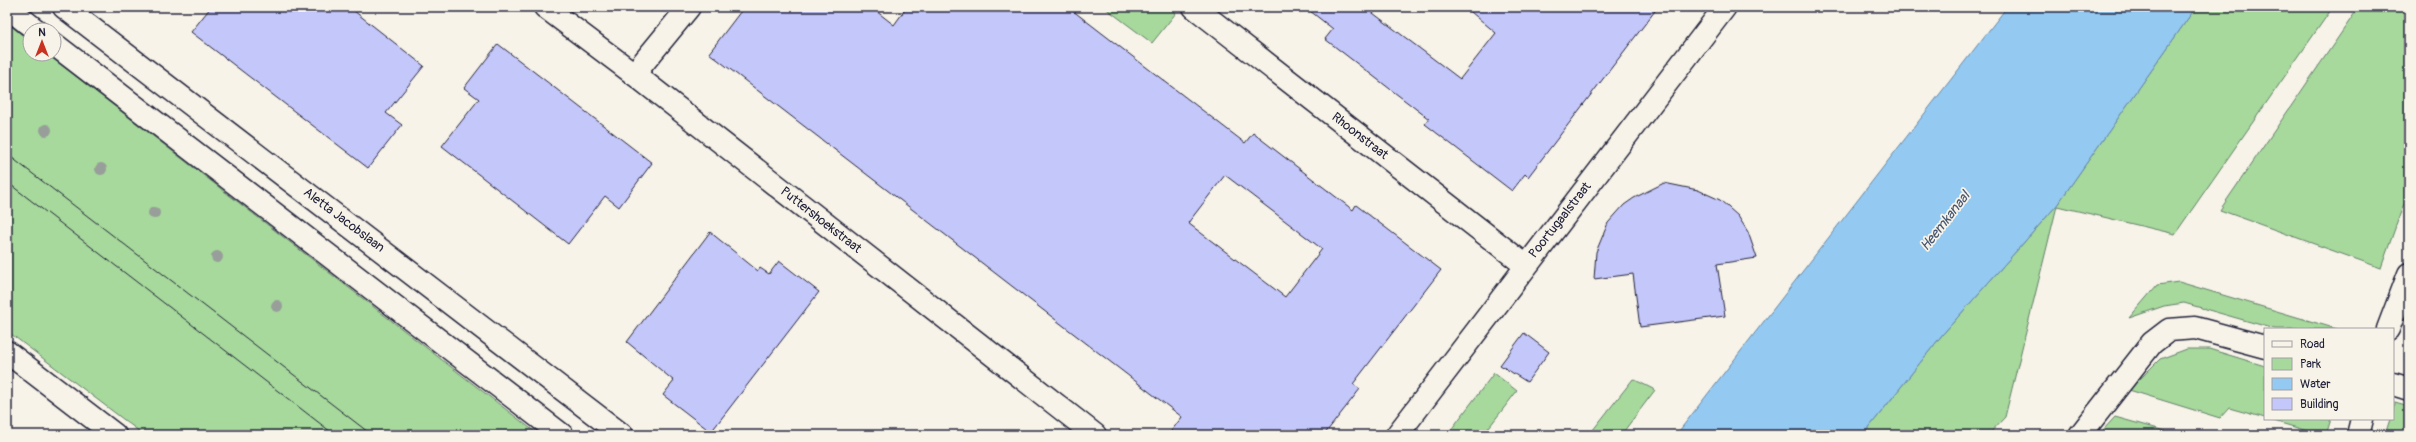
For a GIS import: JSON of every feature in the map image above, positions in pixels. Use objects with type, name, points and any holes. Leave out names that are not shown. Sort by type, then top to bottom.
[{"type":"street","name":"Aletta Jacobslaan","points":[[64,7],[622,435]]},
{"type":"street","name":"Puttershoekstraat","points":[[545,7],[634,74],[1095,435]]},
{"type":"street","points":[[634,74],[688,7]]},
{"type":"street","name":"Rhoonstraat","points":[[1194,7],[1525,265]]},
{"type":"street","name":"Poortugaalstraat","points":[[1397,435],[1525,265],[1725,7]]},
{"type":"street","points":[[7,8],[25,22]]},
{"type":"street","points":[[62,50],[562,435]]},
{"type":"street","points":[[2388,328],[2409,274]]},
{"type":"street","points":[[2080,435],[2152,343],[2169,330],[2195,328],[2264,347]]},
{"type":"street","points":[[7,352],[115,435]]},
{"type":"street","points":[[2394,384],[2409,389]]},
{"type":"street","points":[[2358,435],[2362,420]]},
{"type":"green space","points":[[1104,7],[1169,7],[1176,13],[1152,43]]},
{"type":"green space","points":[[2196,7],[2333,7],[2175,234],[2057,206],[2005,417],[1988,435],[1863,435],[1942,335],[2057,205]]},
{"type":"green space","points":[[2359,7],[2409,7],[2409,198],[2403,206],[2381,268],[2220,210]]},
{"type":"green space","points":[[7,23],[22,35],[22,62],[57,62],[539,435],[144,435],[7,331]]},
{"type":"green space","points":[[2179,282],[2334,328],[2272,328],[2184,303],[2164,306],[2129,318],[2157,285]]},
{"type":"green space","points":[[2187,349],[2209,349],[2264,366],[2264,418],[2229,408],[2220,418],[2129,390],[2160,359]]},
{"type":"green space","points":[[1494,373],[1517,391],[1483,435],[1447,435]]},
{"type":"green space","points":[[1633,379],[1655,390],[1621,435],[1589,435]]},
{"type":"green space","points":[[2395,402],[2409,406],[2409,435],[2385,435],[2390,420],[2394,420]]},
{"type":"green space","points":[[2115,417],[2179,435],[2108,435],[2103,430]]},
{"type":"green space","points":[[2270,420],[2331,420],[2326,435],[2321,435]]},
{"type":"water","name":"Heemkanaal","points":[[2007,7],[2196,7],[2057,205],[1942,335],[1863,435],[1676,435]]},
{"type":"building","points":[[211,7],[349,7],[424,66],[386,113],[402,125],[368,168],[191,32]]},
{"type":"building","points":[[744,7],[871,7],[894,25],[907,7],[1068,7],[1245,143],[1253,133],[1353,210],[1356,205],[1441,270],[1353,384],[1360,389],[1324,435],[1168,435],[1182,417],[709,53]],"holes":[[[1225,175],[1322,249],[1285,297],[1188,223]]]},
{"type":"building","points":[[1305,7],[1365,7],[1460,79],[1496,33],[1465,7],[1658,7],[1528,177],[1525,174],[1512,191],[1425,124],[1429,119],[1325,39],[1333,29]]},
{"type":"building","points":[[498,44],[652,163],[619,207],[605,196],[568,244],[442,146],[479,99],[464,88]]},
{"type":"building","points":[[1664,183],[1698,190],[1720,200],[1738,216],[1748,232],[1757,258],[1717,264],[1725,316],[1640,327],[1633,274],[1594,279],[1596,252],[1608,223],[1624,205],[1634,198]]},
{"type":"building","points":[[710,232],[758,271],[760,268],[769,274],[779,261],[819,292],[711,432],[663,395],[674,381],[627,342]]},
{"type":"building","points":[[1524,333],[1549,352],[1527,382],[1500,365]]},
{"type":"tram line","points":[[7,154],[372,435]]},
{"type":"tram line","points":[[7,182],[335,435]]}]
